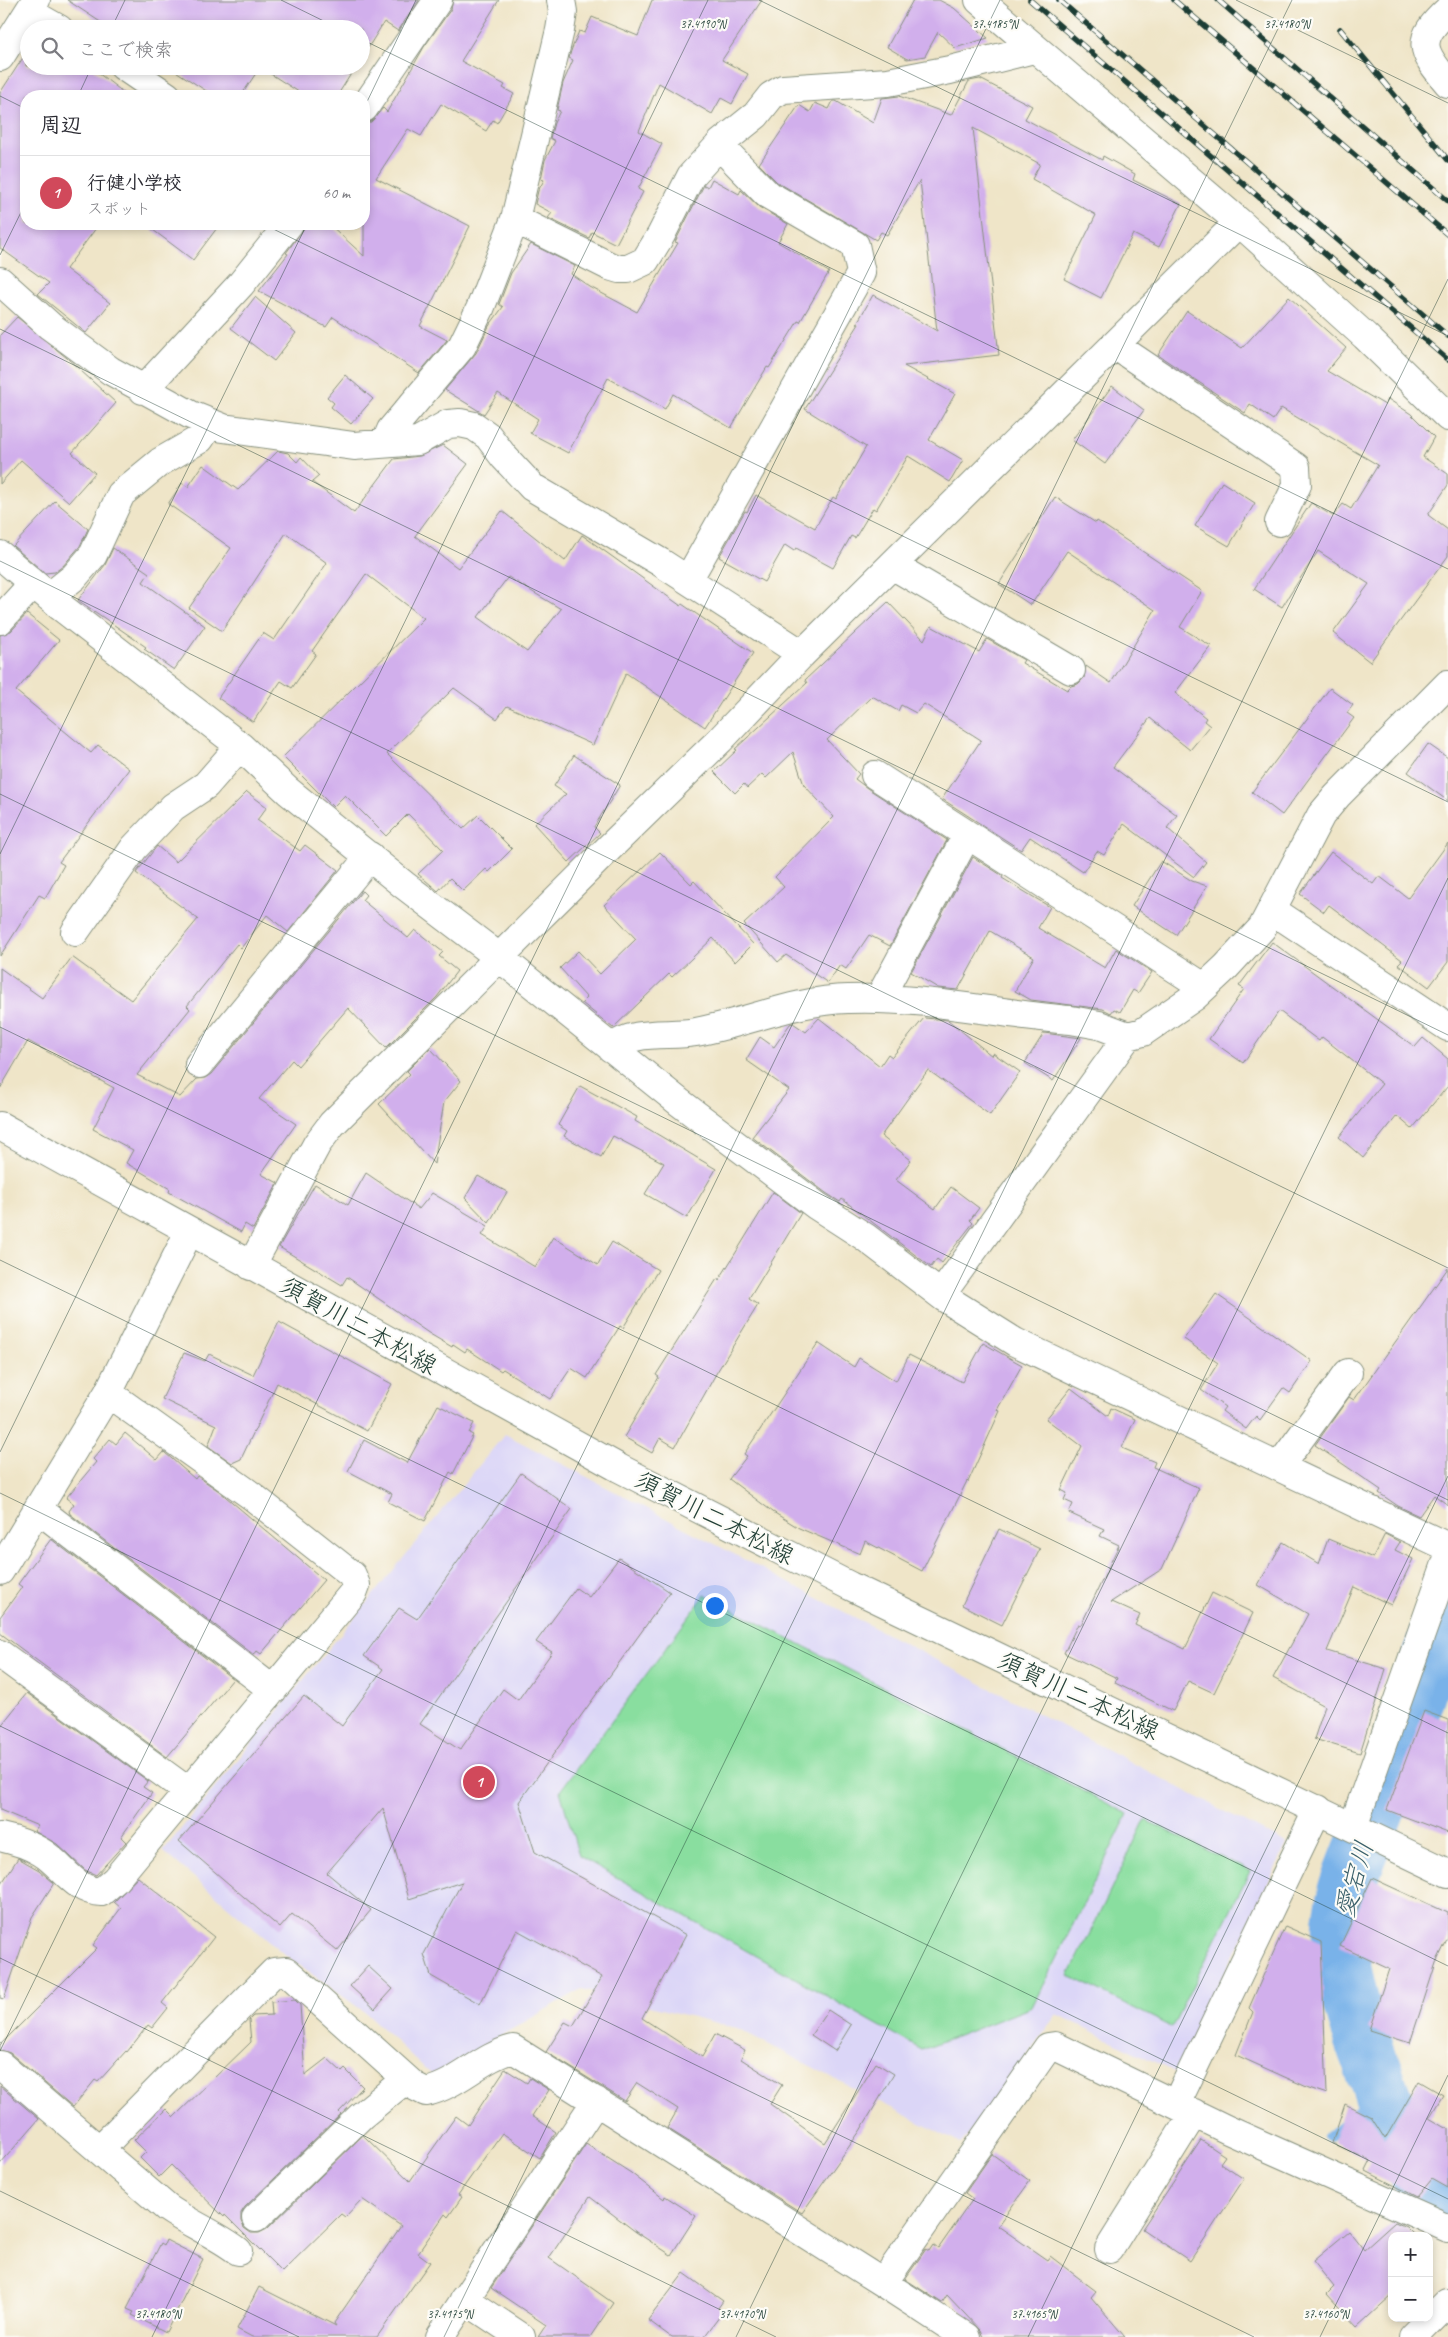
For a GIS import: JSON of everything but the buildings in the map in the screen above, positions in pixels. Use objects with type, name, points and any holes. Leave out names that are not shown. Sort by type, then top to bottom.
[{"type":"street","points":[[370,99],[438,0]]},
{"type":"street","points":[[386,442],[392,430],[462,346],[480,308],[515,219],[560,30],[563,12],[562,0]]},
{"type":"street","points":[[978,0],[1240,222],[1365,336],[1448,417]]},
{"type":"street","points":[[23,20],[32,6],[48,20]]},
{"type":"street","points":[[1448,10],[1426,33],[1426,44],[1431,61],[1448,83]]},
{"type":"street","points":[[0,57],[20,25]]},
{"type":"street","points":[[515,219],[609,266],[628,269],[645,261],[661,235],[691,176],[719,145],[756,115],[771,96],[783,89],[888,82],[950,70],[1034,49]]},
{"type":"street","points":[[136,75],[158,90]]},
{"type":"street","points":[[688,580],[861,273],[855,245],[767,194],[719,145]]},
{"type":"street","points":[[251,1266],[317,1144],[332,1124],[720,740],[802,654],[1240,222]]},
{"type":"street","points":[[143,390],[241,284],[284,230]]},
{"type":"street","points":[[0,281],[50,326],[111,371],[191,415],[223,428],[354,446],[418,441],[448,424],[460,423],[474,426],[488,436],[504,457],[532,487],[688,580],[802,654]]},
{"type":"street","points":[[1116,346],[1296,467],[1296,484],[1279,522]]},
{"type":"street","points":[[0,620],[41,591],[74,577],[93,555],[121,494],[160,462],[200,439],[210,423]]},
{"type":"street","points":[[0,555],[41,591],[240,746],[288,791],[404,885],[500,958],[611,1048],[802,1194],[865,1237],[941,1295],[1015,1342],[1448,1547]]},
{"type":"street","points":[[892,565],[1071,670]]},
{"type":"street","points":[[611,1048],[625,1039],[709,1029],[820,1001],[899,998],[1071,1020],[1099,1025],[1128,1036],[1143,1032],[1204,987],[1246,947],[1262,928],[1321,815],[1337,796],[1448,684]]},
{"type":"street","points":[[75,932],[134,848],[173,808],[206,785],[240,746]]},
{"type":"street","points":[[874,775],[1204,987]]},
{"type":"street","points":[[878,999],[967,835]]},
{"type":"street","points":[[199,1064],[370,856]]},
{"type":"street","points":[[1272,910],[1448,1026]]},
{"type":"street","points":[[941,1295],[1128,1036]]},
{"type":"street","name":"須賀川二本松線","points":[[0,1126],[619,1468],[841,1582],[1318,1809],[1448,1873]]},
{"type":"street","points":[[0,1571],[108,1393],[189,1232]]},
{"type":"street","points":[[1279,1467],[1348,1373]]},
{"type":"street","points":[[0,1837],[19,1842],[41,1852],[90,1892],[101,1892],[115,1880],[189,1792],[353,1593],[356,1585],[352,1575],[252,1496],[108,1393]]},
{"type":"street","points":[[38,1509],[273,1690]]},
{"type":"street","points":[[1353,1827],[1448,1558]]},
{"type":"street","points":[[0,1654],[189,1792]]},
{"type":"street","points":[[1110,2250],[1185,2109],[1318,1809]]},
{"type":"street","points":[[100,2150],[274,1972],[286,1971],[406,2079],[426,2092],[442,2089],[497,2053],[513,2049],[883,2282],[966,2337]]},
{"type":"street","points":[[883,2282],[1048,2047],[1055,2046],[1185,2109],[1448,2228]]},
{"type":"street","points":[[0,2065],[167,2208],[238,2251]]},
{"type":"street","points":[[256,2218],[361,2116],[406,2079]]},
{"type":"street","points":[[440,2337],[596,2102]]},
{"type":"street","points":[[464,2300],[521,2337]]},
{"type":"street","points":[[1413,2337],[1448,2302]]},
{"type":"shaded area","points":[[505,1434],[1287,1844],[1177,2073],[1057,2014],[961,2144],[737,2028],[582,1989],[432,2075],[366,2013],[284,1954],[163,1851]]},
{"type":"green space","points":[[705,1595],[1128,1814],[1032,2007],[922,2050],[579,1856],[560,1791]]},
{"type":"green space","points":[[1145,1820],[1250,1871],[1172,2027],[1069,1976]]},
{"type":"waterway","name":"愛宕川","points":[[1448,1603],[1378,1808],[1352,1873],[1342,1908],[1340,1925],[1342,1961],[1346,1980],[1362,2038],[1382,2094],[1402,2144],[1415,2170],[1431,2191],[1448,2201]]},
{"type":"waterway","points":[[1328,2137],[1381,2090]]},
{"type":"railway","points":[[1030,0],[1448,360]]},
{"type":"railway","points":[[1059,0],[1448,336]]},
{"type":"railway","points":[[1174,0],[1448,235]]},
{"type":"railway","points":[[1218,0],[1448,201]]},
{"type":"railway","points":[[1340,29],[1448,160]]},
{"type":"place","name":"行健小学校","points":[[479,1782]]}]
